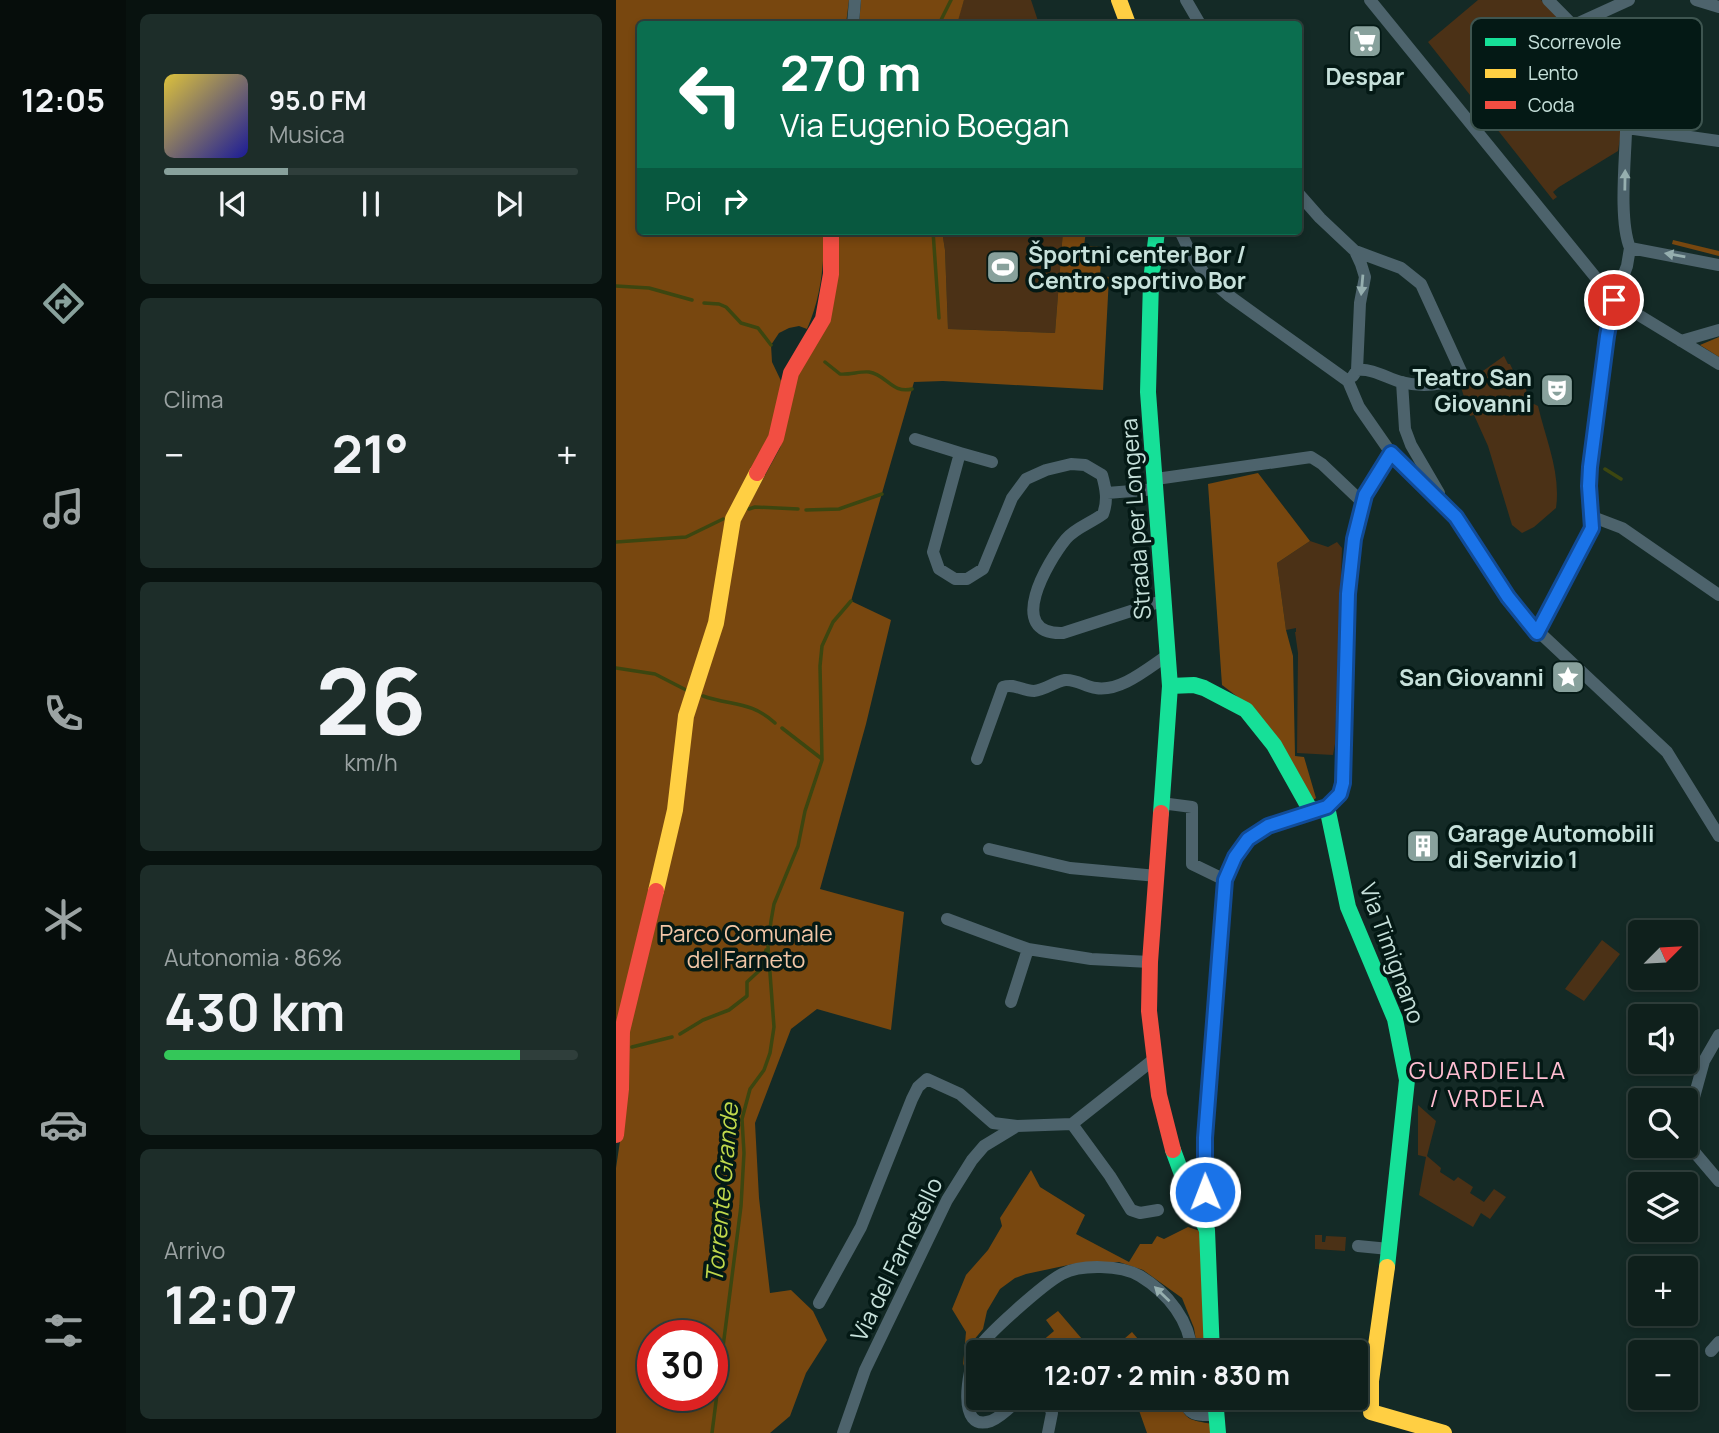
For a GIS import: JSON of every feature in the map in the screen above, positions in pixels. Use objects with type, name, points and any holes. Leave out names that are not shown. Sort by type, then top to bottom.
[{"type":"street","points":[[853,21],[855,0]]},
{"type":"street","points":[[1119,0],[1127,21]]},
{"type":"street","points":[[1186,0],[1197,21]]},
{"type":"street","points":[[1370,0],[1471,124]]},
{"type":"street","points":[[1548,0],[1565,18]]},
{"type":"street","points":[[1590,18],[1629,0]]},
{"type":"street","points":[[1696,0],[1719,7]]},
{"type":"street","points":[[1476,130],[1614,300],[1719,364]]},
{"type":"street","points":[[1537,633],[1590,533],[1590,467],[1607,336],[1614,300],[1630,248],[1625,228],[1627,130]]},
{"type":"street","points":[[1641,130],[1719,141]]},
{"type":"street","points":[[1302,198],[1355,251],[1401,268],[1421,284],[1464,378],[1430,386],[1402,382],[1366,369],[1357,370]]},
{"type":"street","points":[[616,1135],[621,1089],[622,1031],[675,810],[686,716],[716,623],[733,519],[776,438],[791,373],[822,319],[831,274],[831,235]]},
{"type":"street","name":"Strada per Longera","points":[[1157,235],[1151,282],[1148,381],[1170,686],[1150,962],[1149,1011],[1158,1095],[1173,1150],[1207,1230],[1211,1340]]},
{"type":"street","points":[[1182,235],[1206,276],[1227,295],[1348,381],[1359,407],[1391,453],[1456,517],[1508,597],[1537,633],[1667,752],[1719,835]]},
{"type":"street","points":[[1630,248],[1719,265]]},
{"type":"street","points":[[1348,381],[1357,370],[1364,277],[1355,251]]},
{"type":"street","points":[[1681,341],[1719,330]]},
{"type":"street","points":[[1402,382],[1405,429],[1411,445],[1447,506]]},
{"type":"street","points":[[915,439],[992,462]]},
{"type":"street","points":[[960,453],[933,552],[939,569],[955,579],[967,579],[983,569],[1018,486],[1034,474],[1062,466],[1085,465],[1102,475],[1107,493],[1103,514],[1068,537],[1043,578],[1034,595],[1033,605],[1038,624],[1047,631],[1063,633],[1165,600]]},
{"type":"street","points":[[1207,1230],[1205,1138],[1225,880],[1235,857],[1248,839],[1268,826],[1319,809],[1340,794],[1343,783],[1348,594],[1354,539],[1362,502],[1391,453]]},
{"type":"street","points":[[1107,493],[1311,457],[1362,502]]},
{"type":"street","points":[[1592,517],[1622,528],[1719,595]]},
{"type":"street","points":[[977,759],[1003,687],[1010,684],[1035,691],[1067,680],[1096,689],[1107,687],[1121,684],[1168,655]]},
{"type":"street","name":"Via Timignano","points":[[1170,686],[1194,685],[1204,688],[1246,710],[1275,745],[1319,809],[1349,907],[1392,1012],[1404,1057],[1407,1093],[1371,1381],[1371,1412],[1444,1433]]},
{"type":"street","points":[[1161,803],[1192,807],[1192,864],[1225,880]]},
{"type":"street","points":[[989,849],[1070,868],[1157,876]]},
{"type":"street","points":[[947,919],[1028,949],[1091,959],[1150,962]]},
{"type":"street","points":[[1011,1002],[1028,949]]},
{"type":"street","points":[[1697,1088],[1704,1061],[1719,1035]]},
{"type":"street","points":[[1153,1060],[1072,1124],[1131,1210],[1140,1213],[1158,1210]]},
{"type":"street","name":"Via del Farnetello","points":[[819,1303],[861,1227],[912,1099],[918,1087],[927,1079],[960,1094],[993,1123],[1017,1126],[1072,1124]]},
{"type":"street","name":"Via del Farnetello","points":[[843,1433],[864,1370],[947,1200],[984,1146],[1017,1126]]},
{"type":"street","points":[[1698,1156],[1719,1181]]},
{"type":"street","points":[[1358,1247],[1389,1249]]},
{"type":"street","points":[[984,1340],[1062,1274],[1075,1269],[1125,1270],[1139,1275],[1162,1293],[1180,1315],[1190,1340]]},
{"type":"street","points":[[969,1410],[971,1415],[986,1422],[994,1420],[1006,1410]]},
{"type":"street","points":[[1048,1433],[1051,1410]]},
{"type":"street","points":[[1188,1410],[1192,1413],[1217,1415]]},
{"type":"street","points":[[1216,1410],[1218,1433]]},
{"type":"shaded area","points":[[964,0],[1031,0],[1038,21],[957,21]]},
{"type":"shaded area","points":[[1478,0],[1541,0],[1559,18],[1471,18],[1471,96],[1428,42]]},
{"type":"shaded area","points":[[1498,130],[1621,130],[1618,151],[1559,187],[1553,192],[1557,197],[1553,200]]},
{"type":"shaded area","name":"Športni center Bor / Centro sportivo Bor","points":[[943,235],[1063,235],[1055,333],[948,329]]},
{"type":"shaded area","points":[[1504,356],[1520,385],[1526,384],[1527,407],[1534,404],[1538,406],[1556,482],[1556,508],[1534,527],[1522,533],[1512,525],[1488,446],[1474,415],[1470,416],[1460,384],[1466,383]]},
{"type":"shaded area","points":[[1310,541],[1328,547],[1337,542],[1342,548],[1333,755],[1297,753],[1296,628],[1286,630],[1277,563]]},
{"type":"shaded area","points":[[1602,940],[1620,954],[1584,1001],[1565,989]]},
{"type":"shaded area","points":[[1418,1105],[1436,1121],[1427,1156],[1441,1168],[1440,1172],[1454,1181],[1458,1177],[1473,1187],[1470,1193],[1484,1202],[1494,1189],[1506,1197],[1490,1219],[1481,1213],[1473,1227],[1419,1195],[1426,1157],[1418,1155]]},
{"type":"shaded area","points":[[1315,1235],[1322,1235],[1322,1242],[1325,1242],[1326,1236],[1346,1237],[1345,1251],[1315,1249]]},
{"type":"green space","name":"Parco Comunale del Farneto","points":[[616,0],[849,0],[846,21],[637,21],[637,235],[824,235],[824,244],[819,293],[807,329],[799,326],[789,328],[779,333],[771,345],[772,362],[782,383],[768,442],[731,507],[711,625],[616,1050]]},
{"type":"green space","points":[[861,0],[964,0],[958,21],[859,21]]},
{"type":"green space","name":"Parco Comunale del Farneto","points":[[835,235],[943,235],[948,329],[1055,333],[1063,235],[1085,235],[1084,246],[1102,247],[1100,276],[1109,277],[1103,390],[943,381],[914,382],[851,601],[891,620],[866,724],[820,889],[904,912],[891,1030],[817,1009],[791,1029],[755,1123],[759,1198],[770,1293],[791,1290],[813,1311],[827,1340],[806,1373],[790,1416],[770,1433],[616,1433],[616,1168],[626,1101],[629,1029],[693,718],[740,521],[780,448],[796,377],[812,347]]},
{"type":"green space","points":[[1673,240],[1719,251],[1719,256],[1672,244]]},
{"type":"green space","points":[[1719,337],[1719,357],[1700,345]]},
{"type":"green space","points":[[1258,473],[1310,541],[1277,563],[1286,630],[1293,656],[1295,756],[1304,757],[1316,798],[1312,801],[1251,707],[1222,685],[1208,484]]},
{"type":"green space","points":[[1031,1170],[1040,1187],[1085,1215],[1076,1234],[1129,1262],[1140,1244],[1152,1244],[1157,1236],[1164,1239],[1188,1227],[1200,1231],[1204,1340],[1196,1340],[1182,1298],[1143,1270],[1119,1262],[1073,1264],[1026,1274],[1000,1289],[987,1311],[983,1329],[974,1340],[966,1340],[966,1358],[963,1366],[966,1332],[952,1309],[966,1275],[988,1250],[1002,1226],[1000,1218]]},
{"type":"green space","points":[[1058,1311],[1083,1340],[1043,1340],[1054,1331],[1046,1320]]},
{"type":"green space","points":[[1132,1332],[1139,1340],[1123,1340]]},
{"type":"green space","points":[[1139,1410],[1183,1410],[1193,1420],[1212,1424],[1212,1433],[1147,1433]]},
{"type":"waterway","name":"Torrente Grande","points":[[940,21],[951,0]]},
{"type":"waterway","name":"Torrente Grande","points":[[933,235],[939,318]]},
{"type":"waterway","points":[[616,286],[649,288],[692,300]]},
{"type":"waterway","points":[[704,303],[726,307],[741,323],[758,328],[771,345]]},
{"type":"waterway","points":[[825,362],[840,374],[869,372],[899,389],[912,389]]},
{"type":"waterway","points":[[1605,469],[1621,479]]},
{"type":"waterway","points":[[806,510],[839,509],[882,494]]},
{"type":"waterway","points":[[749,509],[798,509]]},
{"type":"waterway","points":[[616,542],[686,537],[723,519]]},
{"type":"waterway","name":"Torrente Grande","points":[[712,1433],[741,1206],[744,1153],[742,1119],[750,1089],[764,1070],[770,1053],[774,1027],[768,946],[771,921],[774,904],[798,846],[805,811],[822,760],[822,646],[833,622],[851,601]]},
{"type":"waterway","points":[[616,668],[655,674],[690,692]]},
{"type":"waterway","points":[[703,696],[749,707],[775,723]]},
{"type":"waterway","points":[[782,728],[822,759]]},
{"type":"waterway","points":[[680,1034],[703,1020],[729,1010],[747,996],[747,982],[761,969],[766,950]]},
{"type":"waterway","points":[[632,1047],[672,1037]]},
{"type":"traffic: fast","points":[[1157,235],[1151,281],[1148,392],[1170,686],[1161,813]]},
{"type":"traffic: fast","points":[[1170,686],[1194,685],[1204,688],[1246,710],[1274,745],[1311,811],[1327,807],[1348,907],[1395,1019],[1407,1080],[1387,1267]]},
{"type":"traffic: fast","points":[[1173,1150],[1207,1230],[1211,1340]]},
{"type":"traffic: fast","points":[[1216,1410],[1218,1433]]},
{"type":"traffic: slow","points":[[1119,0],[1127,21]]},
{"type":"traffic: slow","points":[[656,891],[675,810],[686,716],[716,623],[733,519],[757,473]]},
{"type":"traffic: slow","points":[[1387,1267],[1371,1381],[1371,1412],[1444,1433]]},
{"type":"traffic: jam","points":[[757,473],[776,438],[791,373],[823,319],[831,274],[831,235]]},
{"type":"traffic: jam","points":[[1161,813],[1149,1011],[1159,1095],[1173,1150]]},
{"type":"traffic: jam","points":[[616,1135],[621,1089],[622,1031],[656,891]]},
{"type":"place","name":"Despar","points":[[1365,41]]},
{"type":"place","name":"Športni center Bor / Centro sportivo Bor","points":[[1003,267]]},
{"type":"place","name":"Teatro San Giovanni","points":[[1557,390]]},
{"type":"place","name":"San Giovanni","points":[[1568,677]]},
{"type":"place","name":"Garage Automobili di Servizio 1","points":[[1423,846]]},
{"type":"district","name":"GUARDIELLA / VRDELA","points":[[1488,1083]]},
{"type":"route","points":[[1205,1192],[1205,1138],[1225,880],[1235,857],[1248,839],[1268,826],[1327,807],[1340,794],[1343,783],[1348,594],[1354,539],[1365,495],[1391,453],[1456,517],[1508,597],[1537,633],[1592,528],[1590,467],[1614,300]]}]
